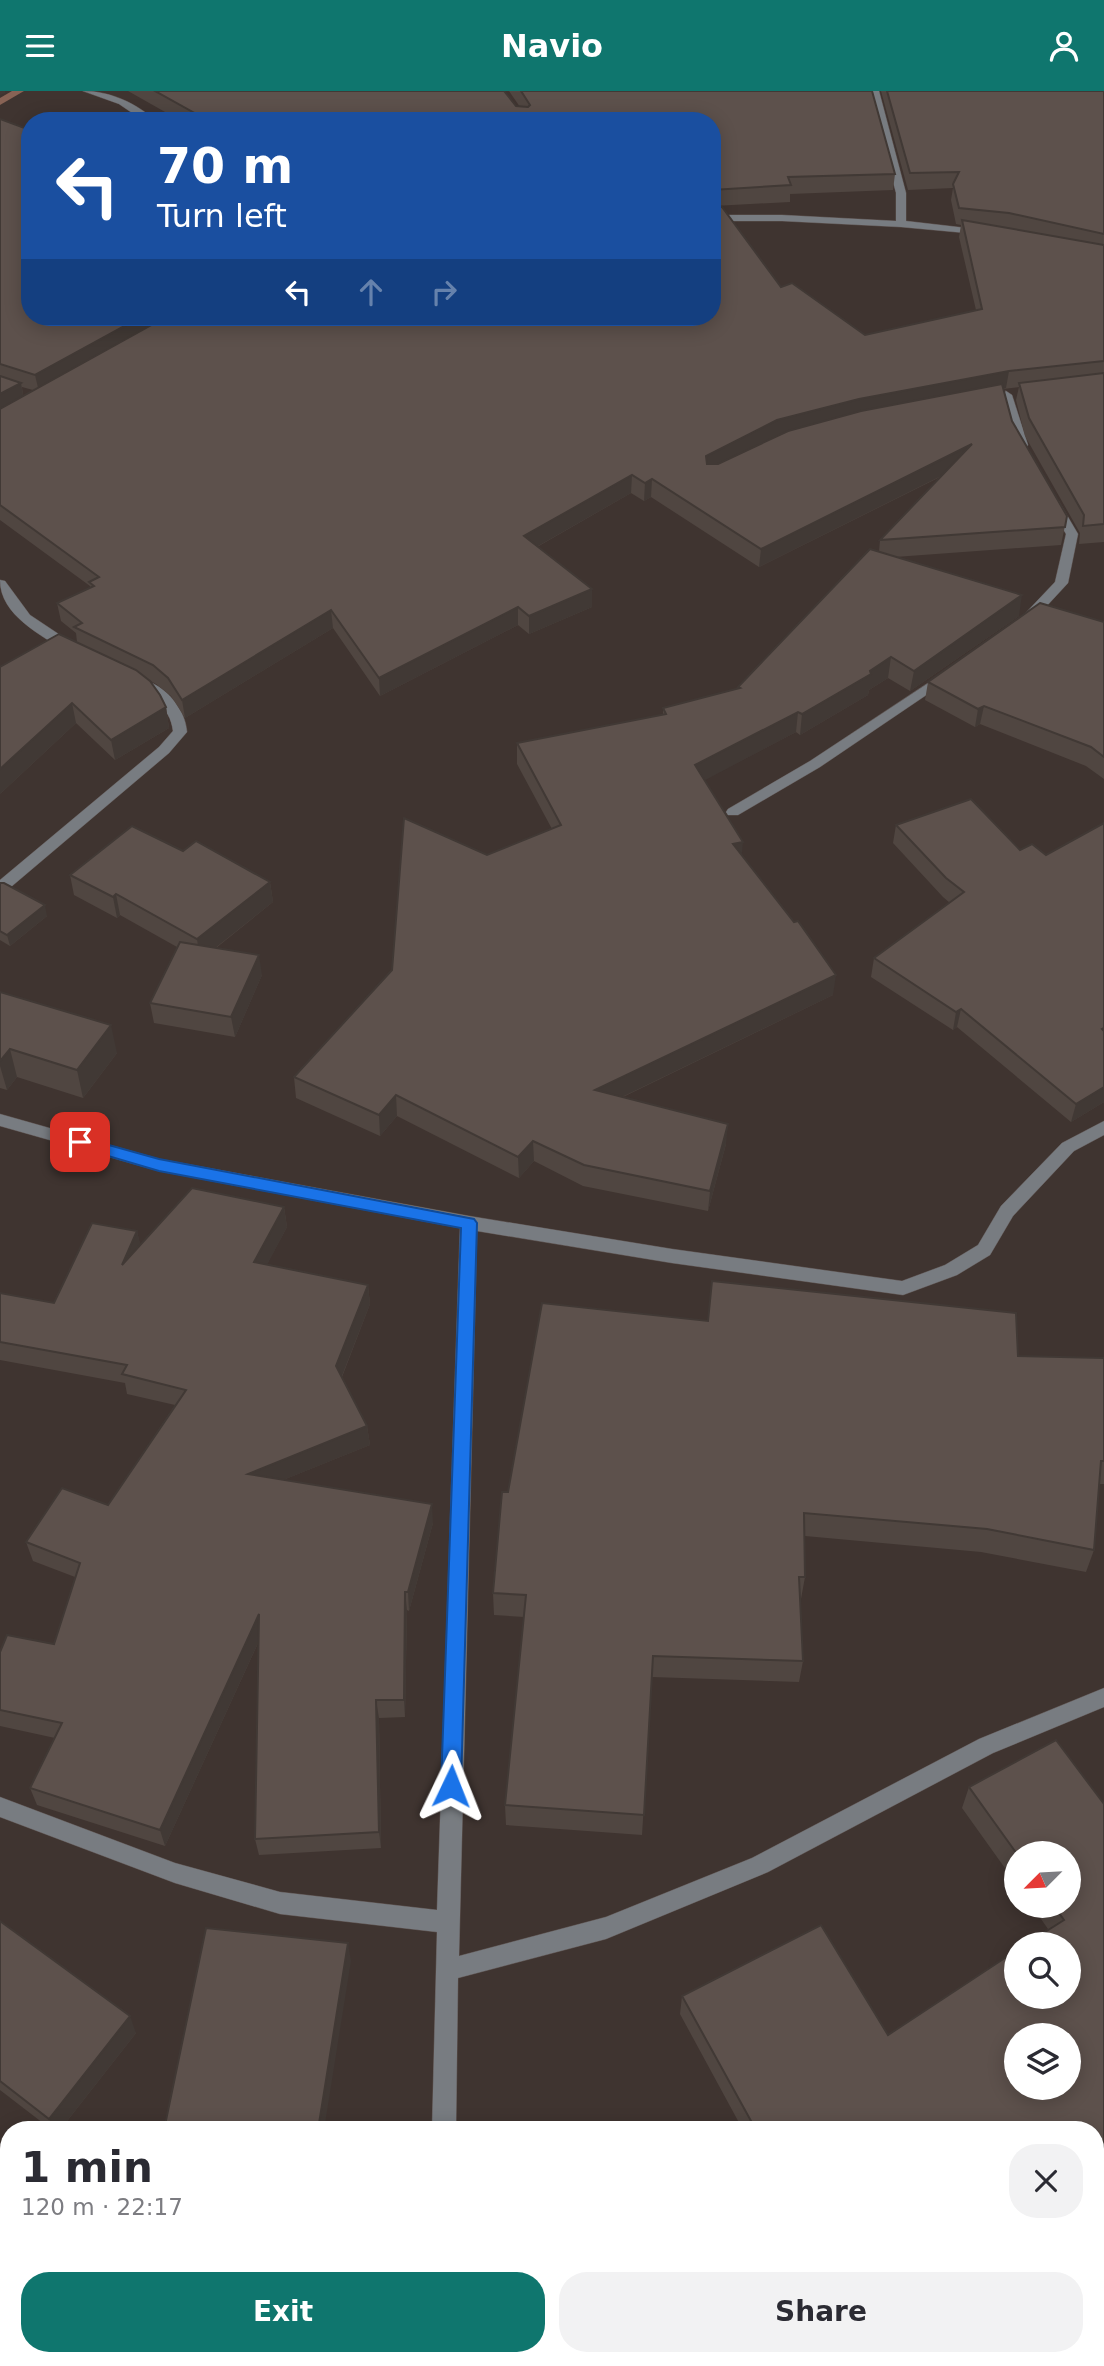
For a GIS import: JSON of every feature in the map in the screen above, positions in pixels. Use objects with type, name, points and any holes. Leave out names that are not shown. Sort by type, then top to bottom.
[{"type":"street","points":[[88,91],[122,101],[138,112]]},
{"type":"street","points":[[874,91],[901,193],[901,224]]},
{"type":"street","points":[[721,218],[901,224],[1002,236]]},
{"type":"street","points":[[1005,395],[1017,437],[1031,461]]},
{"type":"street","points":[[1015,628],[1061,583],[1072,534],[1045,486]]},
{"type":"street","points":[[0,584],[25,618],[62,645],[86,656]]},
{"type":"street","points":[[733,812],[846,746],[961,664]]},
{"type":"street","points":[[0,888],[164,750],[180,732],[180,720],[173,706],[147,686],[122,674]]},
{"type":"street","points":[[0,1120],[159,1165],[469,1223],[672,1256],[903,1288],[951,1270],[984,1250],[1007,1212],[1068,1147],[1104,1127]]},
{"type":"street","points":[[444,2121],[469,1223]]},
{"type":"street","points":[[447,1970],[606,1928],[747,1870],[986,1746],[1104,1697]]},
{"type":"street","points":[[0,1807],[175,1873],[280,1903],[448,1922]]},
{"type":"building","points":[[155,91],[504,91],[516,106],[528,107],[530,105],[521,91],[872,91],[895,174],[788,177],[791,185],[721,189],[721,112],[193,112]]},
{"type":"building","points":[[887,91],[1104,91],[1104,234],[1009,213],[959,208],[953,184],[959,172],[910,173]]},
{"type":"building","points":[[0,119],[21,127],[21,326],[125,326],[35,375],[0,364]]},
{"type":"building","points":[[721,207],[781,287],[792,283],[865,335],[982,309],[962,220],[1104,245],[1104,361],[1009,371],[859,399],[777,420],[706,456],[707,464],[718,464],[788,431],[861,411],[1002,384],[1012,421],[1067,516],[1065,527],[880,540],[972,444],[761,549],[652,479],[645,483],[632,475],[524,536],[592,589],[529,616],[518,607],[379,678],[331,610],[182,700],[168,678],[153,665],[74,627],[82,623],[57,603],[94,586],[89,582],[99,577],[0,505],[0,409],[150,326],[721,326]]},
{"type":"building","points":[[1104,373],[1104,524],[1083,526],[1084,515],[1029,418],[1019,383]]},
{"type":"building","points":[[0,376],[21,383],[0,394]]},
{"type":"building","points":[[870,549],[1022,595],[914,671],[891,657],[870,671],[871,674],[802,714],[798,712],[695,765],[743,842],[733,844],[794,922],[798,921],[836,975],[595,1090],[728,1124],[710,1191],[584,1165],[533,1141],[518,1157],[396,1095],[379,1115],[294,1077],[392,970],[404,818],[487,855],[561,825],[517,743],[666,714],[663,708],[740,688],[738,687]]},
{"type":"building","points":[[1040,603],[1104,622],[1104,757],[1091,747],[984,706],[978,709],[928,682]]},
{"type":"building","points":[[59,634],[136,670],[150,681],[166,707],[111,740],[72,703],[0,769],[0,667]]},
{"type":"building","points":[[971,799],[1020,850],[1032,844],[1046,855],[1104,823],[1104,1087],[1076,1104],[961,1009],[956,1012],[874,958],[964,892],[946,878],[896,825]]},
{"type":"building","points":[[132,826],[183,851],[196,841],[270,882],[197,939],[116,894],[113,897],[70,875]]},
{"type":"building","points":[[0,883],[45,905],[7,935],[0,931]]},
{"type":"building","points":[[180,942],[259,955],[231,1017],[150,1003]]},
{"type":"building","points":[[0,992],[111,1025],[77,1070],[10,1049],[0,1061]]},
{"type":"building","points":[[192,1188],[284,1207],[254,1262],[368,1285],[336,1366],[367,1426],[248,1474],[432,1504],[408,1592],[405,1592],[404,1700],[376,1700],[379,1832],[255,1839],[259,1614],[160,1830],[30,1788],[62,1723],[0,1710],[0,1652],[7,1635],[54,1644],[80,1563],[26,1542],[62,1488],[108,1505],[186,1390],[122,1374],[127,1365],[0,1342],[0,1293],[54,1303],[92,1223],[137,1231],[122,1265]]},
{"type":"building","points":[[712,1281],[1016,1313],[1018,1356],[1104,1358],[1104,1461],[1101,1461],[1094,1550],[987,1529],[804,1513],[805,1577],[799,1577],[803,1661],[653,1656],[644,1815],[505,1805],[526,1595],[493,1593],[502,1492],[508,1492],[542,1303],[708,1321]]},
{"type":"building","points":[[1056,1740],[1104,1804],[1104,2121],[751,2121],[682,1996],[821,1925],[888,2035],[1004,1959],[1004,2009],[1081,2009],[1081,1932],[1045,1932],[1064,1920],[1063,1918],[1082,1918],[1082,1841],[1008,1841],[969,1787]]},
{"type":"building","points":[[0,1921],[130,2016],[49,2119],[0,2081]]},
{"type":"building","points":[[206,1928],[348,1943],[319,2121],[166,2121]]},
{"type":"waterway","points":[[0,102],[19,91]]},
{"type":"route","points":[[80,1142],[159,1165],[469,1223],[451,1786]]}]
